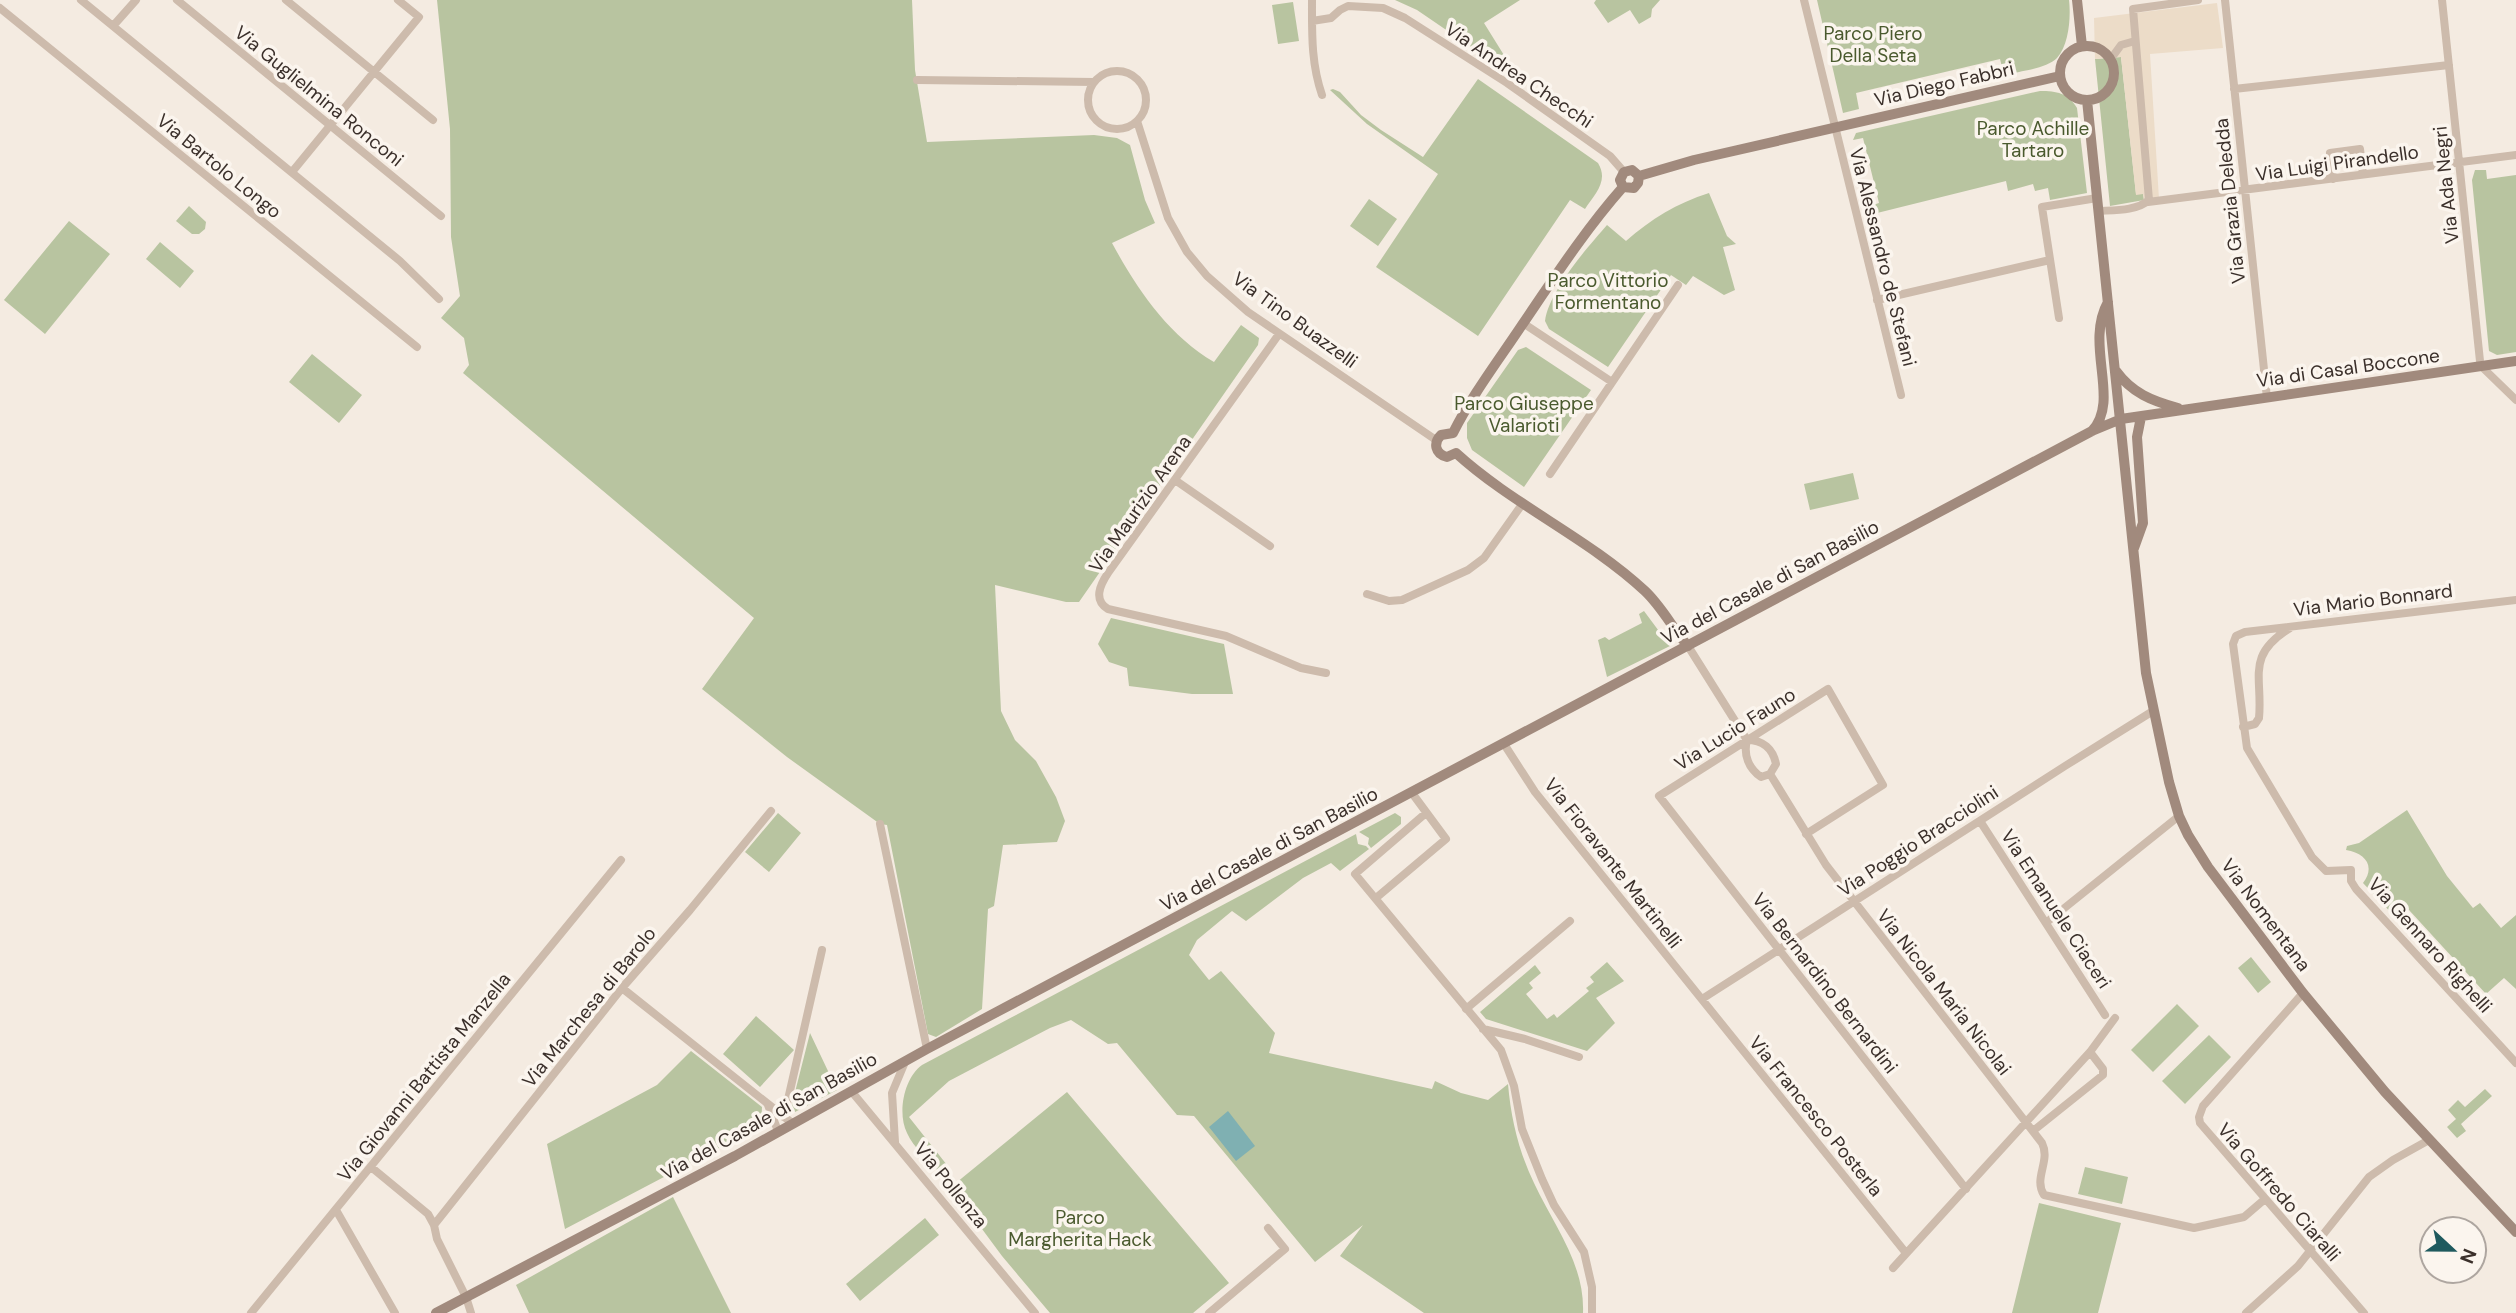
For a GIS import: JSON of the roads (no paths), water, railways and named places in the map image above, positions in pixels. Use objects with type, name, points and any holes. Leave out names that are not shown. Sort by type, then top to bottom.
[{"type":"street","points":[[81,0],[400,261],[439,299]]},
{"type":"street","points":[[113,26],[136,0]]},
{"type":"street","name":"Via Guglielmina Ronconi","points":[[177,0],[441,216]]},
{"type":"street","points":[[286,0],[433,120]]},
{"type":"street","points":[[292,172],[419,17],[398,0]]},
{"type":"street","points":[[1312,0],[1313,65],[1322,95]]},
{"type":"street","points":[[1804,0],[1835,127]]},
{"type":"street","points":[[2077,0],[2082,47]]},
{"type":"street","points":[[2148,202],[2133,9],[2198,0]]},
{"type":"street","name":"Via Grazia Deledda","points":[[2225,0],[2267,398]]},
{"type":"street","name":"Via Ada Negri","points":[[2442,0],[2481,366]]},
{"type":"street","name":"Via Andrea Checchi","points":[[1312,21],[1331,18],[1348,6],[1383,8],[1405,18],[1507,83],[1610,156],[1624,172]]},
{"type":"street","name":"Via Bartolo Longo","points":[[0,8],[418,347]]},
{"type":"street","points":[[2110,60],[2121,45],[2135,41]]},
{"type":"street","points":[[2082,47],[2096,48],[2110,60],[2114,72],[2111,85],[2103,95],[2087,100],[2078,99],[2067,92],[2060,76],[2066,56],[2082,47]]},
{"type":"street","points":[[2234,89],[2449,65]]},
{"type":"street","points":[[917,80],[1094,82],[1110,71],[1129,73],[1137,78],[1146,95],[1143,114],[1137,121],[1120,129],[1111,128],[1095,118],[1088,100],[1094,82]]},
{"type":"street","name":"Via Diego Fabbri","points":[[1639,176],[1686,162],[2060,76]]},
{"type":"street","name":"Via Nomentana","points":[[2087,100],[2146,673],[2179,816],[2208,867],[2303,993],[2385,1092],[2516,1232]]},
{"type":"street","name":"Via Tino Buazzelli","points":[[1137,121],[1171,226],[1186,252],[1224,293],[1279,334],[1436,440]]},
{"type":"street","name":"Via Alessandro de Stefani","points":[[1835,127],[1900,395]]},
{"type":"street","points":[[2333,179],[2330,153],[2360,149],[2363,174]]},
{"type":"street","name":"Via Luigi Pirandello","points":[[2098,211],[2134,207],[2148,202],[2516,155]]},
{"type":"street","points":[[1632,170],[1639,176],[1639,183],[1634,188],[1623,187],[1619,180],[1624,172],[1632,170]]},
{"type":"street","points":[[1453,433],[1474,397],[1591,224],[1623,187]]},
{"type":"street","points":[[2059,318],[2042,207],[2097,198]]},
{"type":"street","points":[[1877,300],[2050,260]]},
{"type":"street","points":[[1550,474],[1678,285]]},
{"type":"street","name":"Via Nomentana","points":[[2092,431],[2099,422],[2104,405],[2098,333],[2100,319],[2108,302]]},
{"type":"street","points":[[1523,323],[1612,383]]},
{"type":"street","name":"Via Maurizio Arena","points":[[1279,334],[1105,579],[1099,593],[1101,604],[1113,611],[1226,636],[1301,668],[1326,673]]},
{"type":"street","name":"Via di Casal Boccone","points":[[2120,419],[2516,361]]},
{"type":"street","points":[[2481,366],[2516,400]]},
{"type":"street","name":"Via di Casal Boccone","points":[[2115,370],[2139,394],[2184,410]]},
{"type":"street","name":"Via Nomentana","points":[[2134,548],[2142,527],[2137,437],[2141,417]]},
{"type":"street","name":"Via del Casale di San Basilio","points":[[436,1313],[735,1156],[778,1131],[788,1120],[852,1092],[927,1049],[2092,431],[2120,419]]},
{"type":"street","points":[[1453,433],[1459,441],[1456,453],[1442,456],[1436,448],[1436,440],[1441,435],[1453,433]]},
{"type":"street","points":[[1456,453],[1475,471],[1646,592],[1688,646],[1747,740],[1745,751],[1754,771],[1762,777],[1770,774],[1776,764],[1772,753],[1762,743],[1747,740]]},
{"type":"street","points":[[1175,481],[1270,546]]},
{"type":"street","points":[[1367,594],[1389,601],[1402,600],[1468,570],[1484,558],[1523,503]]},
{"type":"street","name":"Via Mario Bonnard","points":[[2235,636],[2245,632],[2295,625],[2516,600]]},
{"type":"street","points":[[2243,727],[2255,724],[2259,718],[2257,680],[2261,658],[2274,640],[2295,625]]},
{"type":"street","name":"Via Gennaro Righelli","points":[[2235,636],[2233,646],[2243,727],[2249,751],[2315,862],[2329,872],[2351,870],[2351,881],[2356,889],[2516,1063]]},
{"type":"street","name":"Via Lucio Fauno","points":[[1659,796],[1828,689],[1883,785],[1806,834]]},
{"type":"street","name":"Via Poggio Bracciolini","points":[[1702,999],[2153,711]]},
{"type":"street","name":"Via Fioravante Martinelli","points":[[1504,744],[1535,792],[1702,999]]},
{"type":"street","name":"Via Nicola Maria Nicolai","points":[[1770,774],[1806,834],[1853,902],[2033,1130],[2045,1150],[2039,1181],[2044,1195],[2189,1228],[2235,1220],[2265,1199]]},
{"type":"street","points":[[1376,898],[1446,839],[1412,793]]},
{"type":"street","name":"Via Bernardino Bernardini","points":[[1659,796],[1966,1189]]},
{"type":"street","name":"Via Marchesa di Barolo","points":[[434,1225],[622,988],[690,911],[771,811]]},
{"type":"street","points":[[1426,813],[1355,874],[1501,1050],[1510,1072],[1519,1120],[1542,1179],[1554,1205],[1584,1252],[1592,1287],[1592,1313]]},
{"type":"street","points":[[2047,922],[2179,816]]},
{"type":"street","name":"Via Emanuele Ciaceri","points":[[1980,821],[2105,1015]]},
{"type":"street","points":[[880,824],[927,1049]]},
{"type":"street","name":"Via Giovanni Battista Manzella","points":[[251,1313],[621,860]]},
{"type":"street","points":[[1466,1009],[1570,921]]},
{"type":"street","points":[[622,988],[788,1120],[822,950]]},
{"type":"street","name":"Via Goffredo Ciaralli","points":[[2303,993],[2203,1106],[2199,1117],[2202,1128],[2364,1313]]},
{"type":"street","name":"Via Francesco Posterla","points":[[1702,999],[1906,1253]]},
{"type":"street","points":[[1893,1268],[2090,1052],[2115,1018]]},
{"type":"street","points":[[1483,1029],[1525,1039],[1579,1058]]},
{"type":"street","points":[[2033,1130],[2103,1075],[2103,1069],[2090,1052]]},
{"type":"street","name":"Via Pollenza","points":[[895,1142],[892,1093],[905,1062]]},
{"type":"street","name":"Via Pollenza","points":[[852,1092],[1035,1313]]},
{"type":"street","points":[[768,1105],[778,1131]]},
{"type":"street","points":[[2246,1313],[2298,1266],[2369,1177],[2429,1140]]},
{"type":"street","points":[[371,1167],[428,1214],[437,1239],[466,1297],[468,1313]]},
{"type":"street","points":[[336,1210],[394,1313]]},
{"type":"street","points":[[1209,1313],[1285,1249],[1268,1227]]},
{"type":"water","points":[[1228,1111],[1255,1146],[1236,1161],[1209,1127]]},
{"type":"park label","name":"Parco Piero Della Seta","points":[[1873,44]]},
{"type":"park label","name":"Parco Achille Tartaro","points":[[2033,139]]},
{"type":"park label","name":"Parco Vittorio Formentano","points":[[1608,291]]},
{"type":"park label","name":"Parco Giuseppe Valarioti","points":[[1524,414]]},
{"type":"park label","name":"Parco Margherita Hack","points":[[1080,1228]]}]
